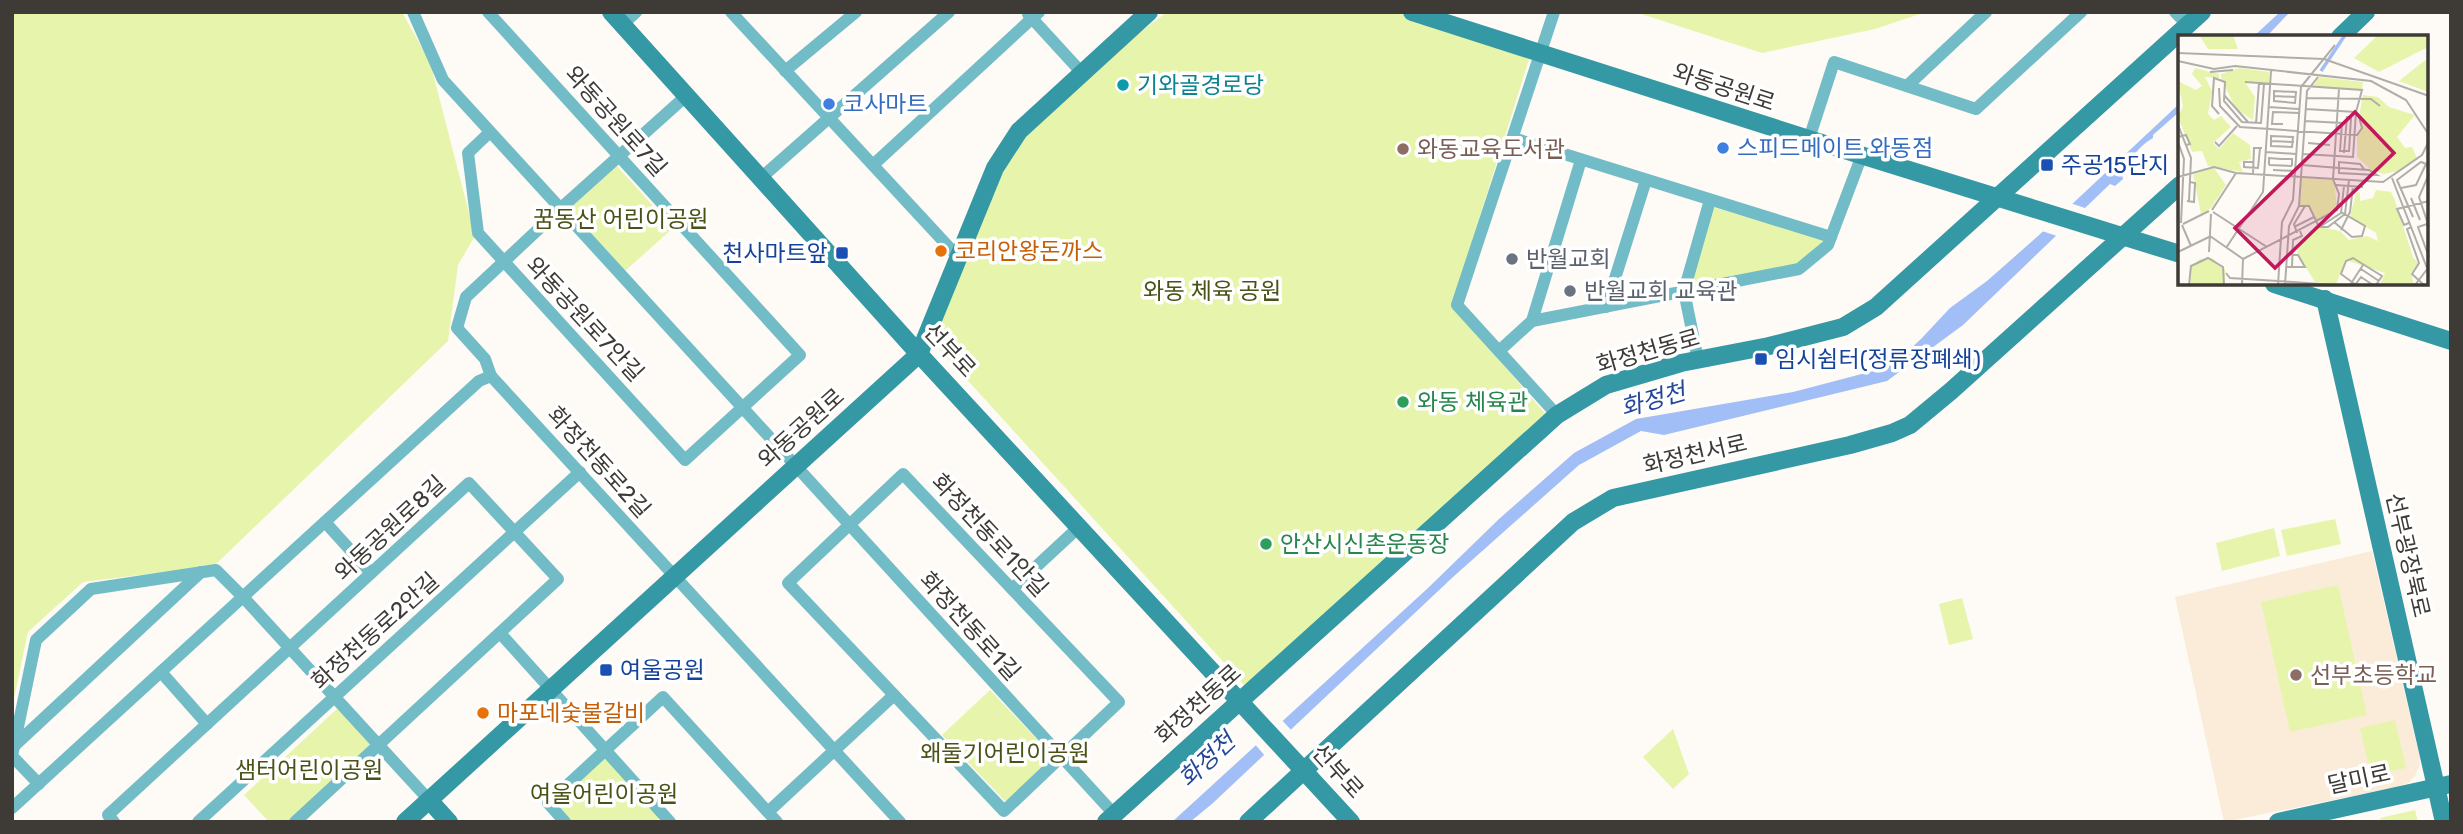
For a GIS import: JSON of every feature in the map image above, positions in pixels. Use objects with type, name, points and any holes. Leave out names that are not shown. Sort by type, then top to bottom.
[{"type":"street","points":[[413,12],[443,80],[795,467]]},
{"type":"street","name":"와동공원로7길","points":[[488,12],[800,355],[741,408]]},
{"type":"street","points":[[617,19],[636,12]]},
{"type":"street","points":[[731,12],[959,258]]},
{"type":"street","points":[[785,71],[841,17],[856,12]]},
{"type":"street","points":[[761,178],[949,12]]},
{"type":"street","name":"와동공원로","points":[[405,822],[919,354],[995,168],[1019,131],[1149,12]]},
{"type":"street","name":"와동공원로","points":[[1412,12],[2123,237]]},
{"type":"street","points":[[1554,12],[1457,305],[1557,415]]},
{"type":"street","points":[[1907,86],[1986,12]]},
{"type":"street","points":[[1809,139],[1834,62],[1976,109],[2081,12]]},
{"type":"street","name":"화정천동로","points":[[1110,818],[1557,415],[1606,385],[1698,360],[1769,346],[1843,327],[1876,307],[1996,198],[2181,19],[2202,12]]},
{"type":"street","points":[[2342,35],[2367,12]]},
{"type":"street","points":[[873,165],[1032,14],[1082,73]]},
{"type":"street","name":"선부로","points":[[617,19],[919,354],[1351,822]]},
{"type":"street","points":[[503,261],[686,96]]},
{"type":"street","name":"와동공원로7안길","points":[[489,132],[468,153],[478,233],[503,261],[685,460],[741,408]]},
{"type":"street","points":[[1513,138],[1831,237]]},
{"type":"street","points":[[1532,321],[1799,269],[1828,245],[1862,155]]},
{"type":"street","points":[[1499,351],[1532,321],[1581,160]]},
{"type":"street","points":[[1606,307],[1646,180]]},
{"type":"street","name":"화정천서로","points":[[1248,822],[1565,528],[1583,515],[1613,498],[1850,445],[1910,425],[2178,186]]},
{"type":"street","points":[[1698,360],[1684,292],[1710,200]]},
{"type":"street","points":[[2123,237],[2178,254]]},
{"type":"street","name":"화정천동로2길","points":[[503,261],[466,297],[457,328],[485,359],[492,376],[900,822]]},
{"type":"street","points":[[2277,285],[2451,341]]},
{"type":"street","name":"선부광장북로","points":[[2325,299],[2443,785],[2444,822]]},
{"type":"street","points":[[12,808],[479,381],[492,376]]},
{"type":"street","name":"화정천동로1길","points":[[795,467],[1061,757],[1110,818]]},
{"type":"street","name":"화정천동로2안길","points":[[198,822],[580,472]]},
{"type":"street","name":"화정천동로1안길","points":[[903,474],[1012,589],[1119,702],[1004,811],[788,583],[903,474]]},
{"type":"street","name":"와동공원로8길","points":[[114,822],[108,815],[469,483],[558,579],[295,822]]},
{"type":"street","points":[[325,522],[371,573]]},
{"type":"street","points":[[1012,589],[1080,526]]},
{"type":"street","points":[[38,784],[12,756],[36,640],[91,589],[216,570],[449,822]]},
{"type":"street","points":[[14,746],[201,572]]},
{"type":"street","points":[[500,633],[670,822]]},
{"type":"street","points":[[160,672],[208,724]]},
{"type":"street","points":[[768,812],[894,695]]},
{"type":"street","points":[[565,822],[548,803],[663,697],[777,822]]},
{"type":"street","name":"달미로","points":[[2278,822],[2443,785]]},
{"type":"street","points":[[210,811],[220,822]]},
{"type":"shaded area","name":"선부초등학교","points":[[2372,551],[2419,754],[2420,765],[2415,776],[2408,783],[2397,787],[2224,822],[2175,597]]},
{"type":"green space","points":[[12,12],[402,12],[430,62],[475,236],[458,265],[448,341],[214,566],[83,582],[28,632],[12,708]]},
{"type":"green space","name":"와동 체육 공원","points":[[1167,12],[1394,12],[1531,53],[1452,305],[1548,417],[1247,688],[922,330],[1016,147],[1045,112]]},
{"type":"green space","points":[[1635,12],[1926,12],[1875,29],[1762,53]]},
{"type":"green space","name":"꿈동산 어린이공원","points":[[617,166],[673,228],[625,271],[569,209]]},
{"type":"green space","points":[[1709,206],[1827,240],[1797,265],[1689,284]]},
{"type":"green space","points":[[2335,519],[2341,544],[2287,556],[2281,530]]},
{"type":"green space","points":[[2274,528],[2280,556],[2222,571],[2216,543]]},
{"type":"green space","points":[[2338,585],[2367,715],[2290,732],[2261,602]]},
{"type":"green space","points":[[1962,598],[1973,639],[1949,645],[1939,604]]},
{"type":"green space","name":"왜둘기어린이공원","points":[[990,690],[1052,758],[1009,801],[1004,800],[942,735]]},
{"type":"green space","name":"샘터어린이공원","points":[[338,708],[373,746],[291,822],[269,822],[244,795]]},
{"type":"green space","points":[[2395,720],[2406,768],[2371,775],[2360,728]]},
{"type":"green space","points":[[1673,729],[1689,774],[1673,789],[1643,757]]},
{"type":"green space","name":"여울어린이공원","points":[[606,754],[661,816],[655,822],[569,822],[552,803]]},
{"type":"green space","points":[[2415,810],[2418,822],[2381,822],[2380,818]]},
{"type":"water","points":[[2280,12],[2290,12],[2268,35],[2255,35]]},
{"type":"water","points":[[2178,105],[2178,113],[2139,148],[2121,169],[2123,179],[2115,186],[2110,184],[1963,325],[1887,381],[1664,435],[1641,431],[1579,465],[1453,577],[1213,803],[1190,822],[1172,822],[1574,453],[1636,419],[1793,392],[1895,363],[1950,308],[1987,281]]},
{"type":"pier","points":[[2067,202],[2088,209],[2060,237],[2039,230]]},
{"type":"pier","points":[[1279,717],[1293,732],[1266,757],[1253,742]]},
{"type":"place","name":"기와골경로당","points":[[1123,85]]},
{"type":"place","name":"코사마트","points":[[829,104]]},
{"type":"place","name":"스피드메이트 와동점","points":[[1723,148]]},
{"type":"place","name":"와동교육도서관","points":[[1403,149]]},
{"type":"place","name":"주공15단지","points":[[2047,165]]},
{"type":"place","name":"코리안왕돈까스","points":[[941,251]]},
{"type":"place","name":"천사마트앞","points":[[842,253]]},
{"type":"place","name":"반월교회","points":[[1512,259]]},
{"type":"place","name":"반월교회 교육관","points":[[1570,291]]},
{"type":"place","name":"임시쉼터(정류장폐쇄)","points":[[1761,359]]},
{"type":"place","name":"와동 체육관","points":[[1403,402]]},
{"type":"place","name":"안산시신촌운동장","points":[[1266,544]]},
{"type":"place","name":"여울공원","points":[[606,670]]},
{"type":"place","name":"선부초등학교","points":[[2296,675]]},
{"type":"place","name":"마포네숯불갈비","points":[[483,713]]},
{"type":"water label","name":"화정천","points":[[1653,400]]},
{"type":"water label","name":"화정천","points":[[1207,760]]}]
